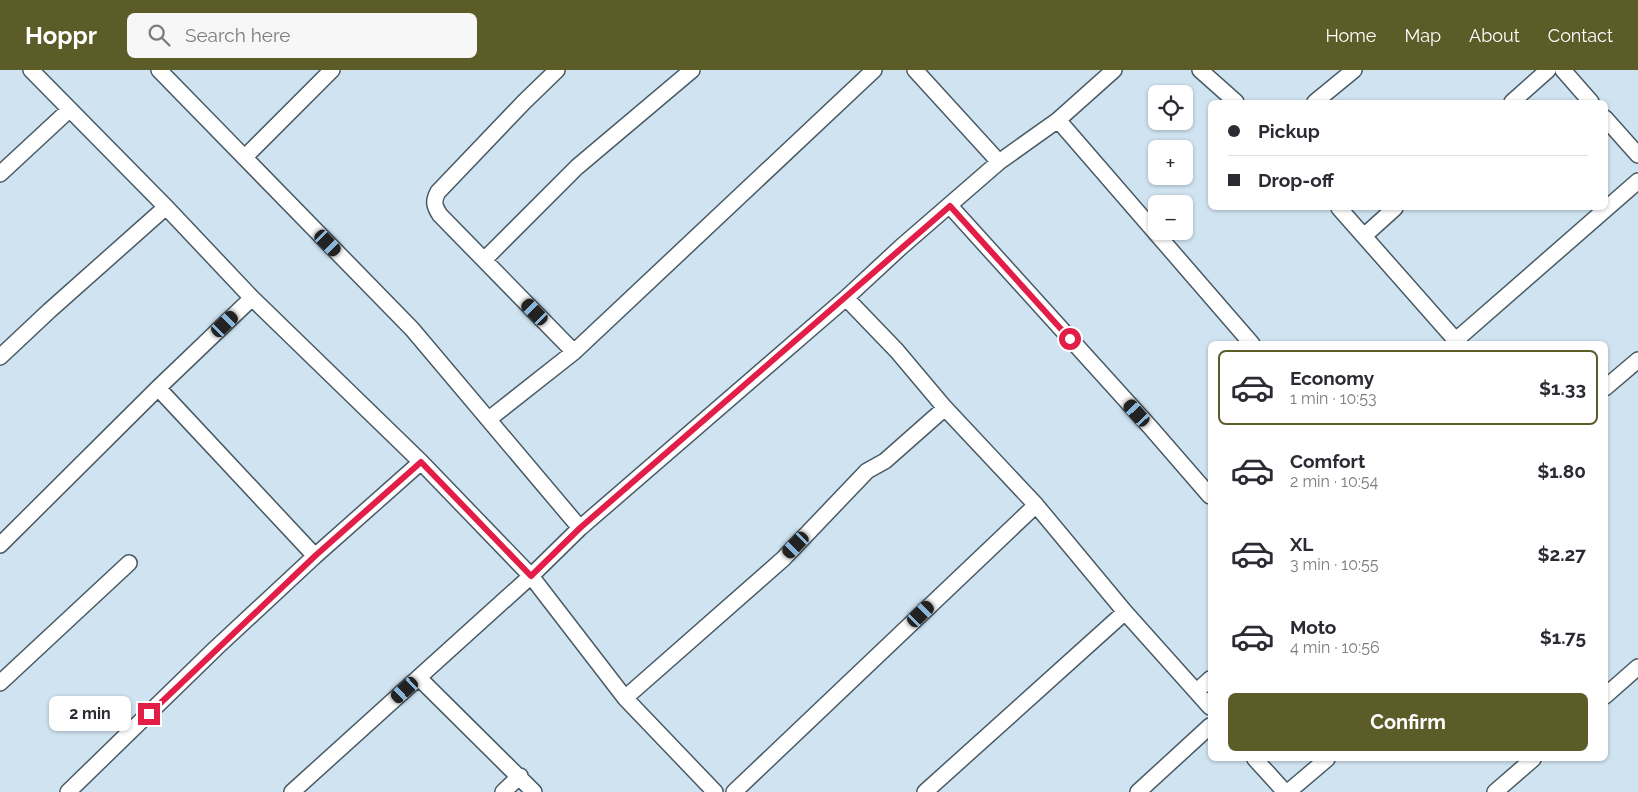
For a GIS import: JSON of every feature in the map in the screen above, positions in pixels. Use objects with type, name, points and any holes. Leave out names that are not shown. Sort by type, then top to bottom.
[{"type":"street","points":[[31,70],[252,298],[421,462],[531,576],[626,698],[715,792]]},
{"type":"street","points":[[159,70],[412,329],[580,528]]},
{"type":"street","points":[[245,157],[332,70]]},
{"type":"street","points":[[557,70],[438,192],[434,199],[434,204],[440,215],[574,352]]},
{"type":"street","points":[[484,260],[577,167],[692,70]]},
{"type":"street","points":[[489,420],[574,352],[874,70]]},
{"type":"street","points":[[915,70],[999,162]]},
{"type":"street","points":[[292,792],[531,576],[580,528],[846,298],[901,247],[999,162],[1058,120],[1114,70]]},
{"type":"street","points":[[1200,70],[1234,100]]},
{"type":"street","points":[[1317,100],[1354,70]]},
{"type":"street","points":[[1514,100],[1548,70]]},
{"type":"street","points":[[1562,70],[1589,100]]},
{"type":"street","points":[[0,174],[69,110]]},
{"type":"street","points":[[1058,120],[1249,341]]},
{"type":"street","points":[[1608,121],[1638,155]]},
{"type":"street","points":[[1608,208],[1638,181]]},
{"type":"street","points":[[950,206],[1208,494]]},
{"type":"street","points":[[0,357],[49,311],[166,208]]},
{"type":"street","points":[[1340,210],[1457,341]]},
{"type":"street","points":[[1364,236],[1393,210]]},
{"type":"street","points":[[1459,341],[1606,210]]},
{"type":"street","points":[[0,545],[158,388],[252,298]]},
{"type":"street","points":[[846,298],[897,351],[945,408],[1036,505],[1125,612],[1208,705]]},
{"type":"street","points":[[1608,385],[1638,360]]},
{"type":"street","points":[[158,388],[315,556]]},
{"type":"street","points":[[626,698],[783,559],[867,471],[885,461],[945,408]]},
{"type":"street","points":[[68,792],[216,648],[315,556],[421,462]]},
{"type":"street","points":[[734,792],[1036,505]]},
{"type":"street","points":[[0,684],[130,563]]},
{"type":"street","points":[[925,792],[1125,612]]},
{"type":"street","points":[[1608,693],[1638,667]]},
{"type":"street","points":[[419,678],[520,776],[534,792]]},
{"type":"street","points":[[1197,691],[1208,681]]},
{"type":"street","points":[[1138,792],[1208,728]]},
{"type":"street","points":[[1257,761],[1287,792],[1325,761]]},
{"type":"street","points":[[1496,792],[1531,761]]},
{"type":"street","points":[[503,792],[520,776]]},
{"type":"route","points":[[149,714],[216,648],[315,556],[421,462],[531,576],[580,528],[950,206],[1070,339]]}]
